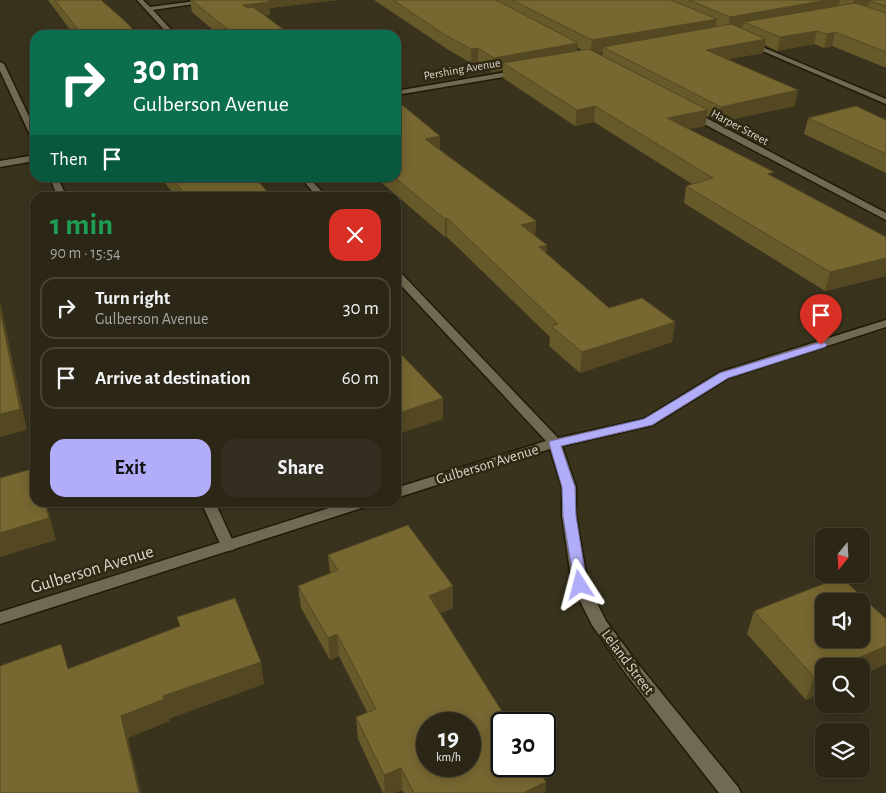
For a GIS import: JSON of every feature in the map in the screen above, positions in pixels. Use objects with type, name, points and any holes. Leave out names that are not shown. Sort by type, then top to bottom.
[{"type":"street","points":[[140,0],[168,30]]},
{"type":"street","points":[[149,9],[218,0]]},
{"type":"street","points":[[737,38],[886,102]]},
{"type":"street","points":[[0,64],[30,127]]},
{"type":"street","name":"Pershing Avenue","points":[[401,92],[530,70]]},
{"type":"street","name":"Harper Street","points":[[686,110],[886,217]]},
{"type":"street","points":[[0,164],[30,159]]},
{"type":"street","points":[[309,182],[318,192]]},
{"type":"street","name":"Leland Street","points":[[401,279],[555,443],[569,487],[569,516],[580,585],[600,625],[632,670],[731,793]]},
{"type":"street","name":"Gulberson Avenue","points":[[401,491],[555,443],[648,422],[724,376],[886,323]]},
{"type":"street","points":[[210,507],[228,546]]},
{"type":"street","name":"Gulberson Avenue","points":[[0,618],[350,507]]},
{"type":"building","points":[[55,0],[101,0],[133,30],[78,30]]},
{"type":"building","points":[[191,0],[267,0],[269,2],[243,5],[248,8],[253,7],[284,30],[229,30]]},
{"type":"building","points":[[393,0],[496,0],[578,43],[494,58],[478,48],[471,49],[447,36]]},
{"type":"building","points":[[512,0],[671,0],[717,19],[592,40]]},
{"type":"building","points":[[689,0],[827,0],[730,17]]},
{"type":"building","points":[[886,0],[886,6],[870,1]]},
{"type":"building","points":[[855,3],[886,13],[886,52],[835,32],[827,34],[817,31],[780,37],[744,22]]},
{"type":"building","points":[[731,24],[766,39],[706,50],[798,90],[721,107],[603,47]]},
{"type":"building","points":[[589,49],[708,110],[667,118],[774,172],[768,174],[886,237],[886,258],[830,272],[686,186],[713,178],[595,106],[577,110],[503,63]]},
{"type":"building","points":[[401,104],[440,136],[425,139],[536,221],[521,225],[547,245],[539,247],[609,308],[642,298],[675,322],[582,352],[551,326],[558,324],[447,218],[445,219],[400,182]]},
{"type":"building","points":[[856,106],[886,120],[886,154],[808,118]]},
{"type":"building","points":[[175,182],[259,182],[268,192],[183,192]]},
{"type":"building","points":[[0,310],[20,409],[0,414]]},
{"type":"building","points":[[401,354],[443,398],[401,412]]},
{"type":"building","points":[[30,469],[30,507],[46,507],[49,518],[0,533],[0,478]]},
{"type":"building","points":[[408,525],[453,586],[429,596],[502,712],[491,712],[491,777],[543,777],[546,782],[523,793],[414,793],[401,768],[384,775],[356,717],[376,709],[337,634],[328,638],[298,586],[338,570],[328,555]]},
{"type":"building","points":[[826,583],[847,583],[858,593],[815,593],[815,648],[870,648],[870,604],[886,619],[886,646],[858,658],[815,658],[814,677],[754,611]]},
{"type":"building","points":[[235,598],[261,662],[163,696],[164,699],[121,716],[139,793],[0,793],[0,666],[61,644],[68,669],[180,626],[177,617]]},
{"type":"route","points":[[580,585],[569,516],[569,487],[555,443],[648,422],[724,376],[821,345]]}]
